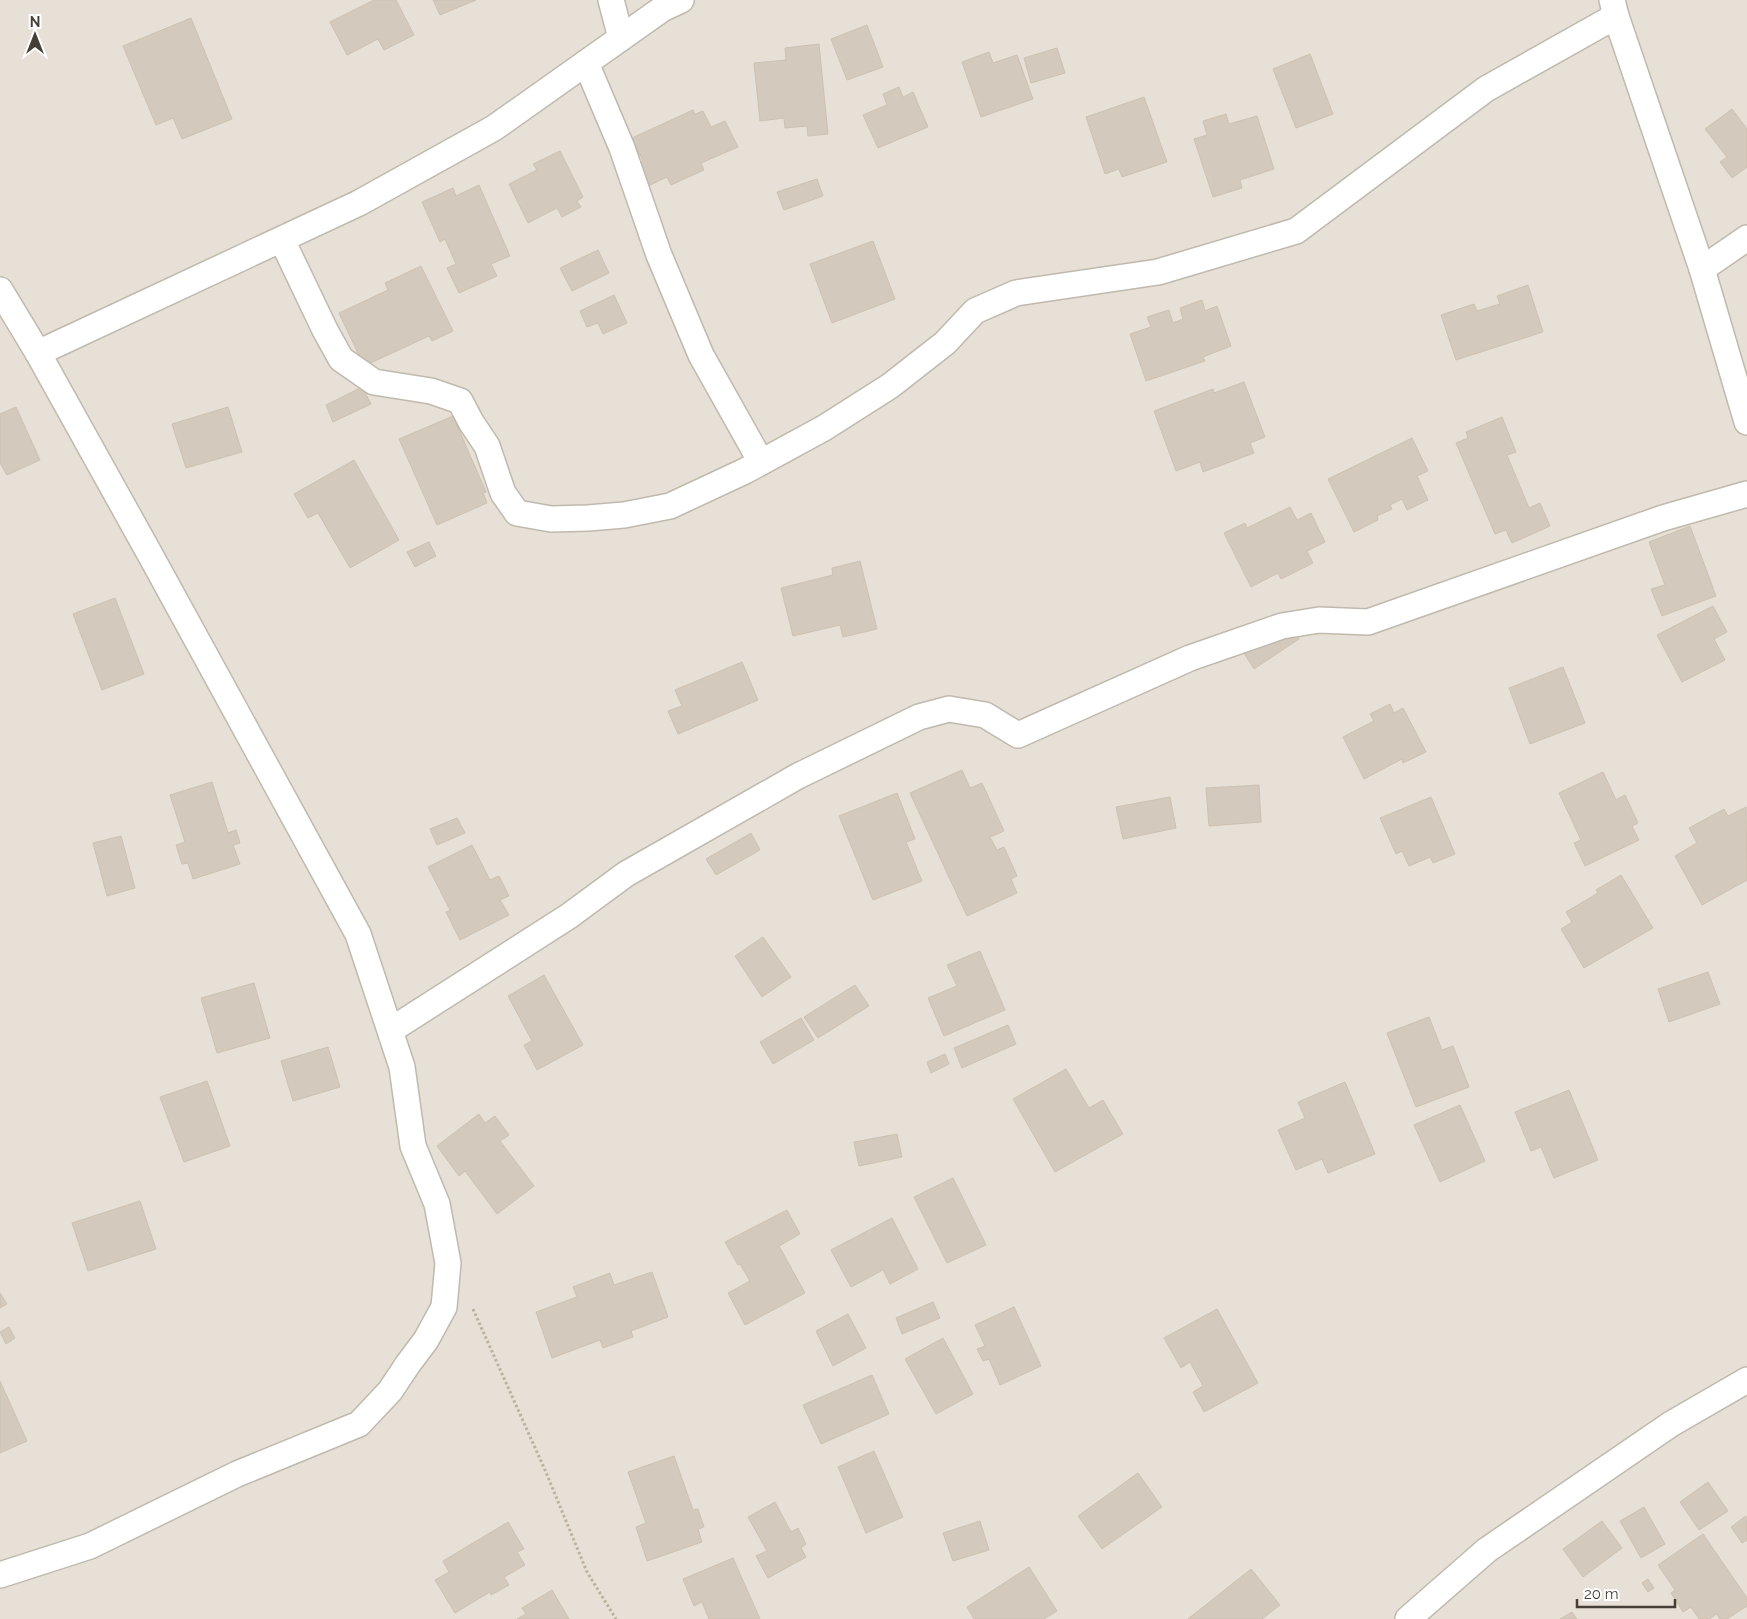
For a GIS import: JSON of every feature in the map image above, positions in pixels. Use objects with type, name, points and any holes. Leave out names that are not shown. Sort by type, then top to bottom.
[{"type":"street","points":[[611,0],[621,38]]},
{"type":"street","points":[[38,353],[359,203],[494,128],[662,9],[681,0]]},
{"type":"street","points":[[282,240],[341,359],[374,382],[431,392],[460,401],[487,446],[503,493],[517,512],[551,519],[624,515],[670,506],[761,462],[824,428],[890,386],[945,342],[975,311],[1016,293],[1158,272],[1296,231],[1486,89],[1614,8],[1702,269],[1747,422]]},
{"type":"street","points":[[586,63],[622,148],[659,255],[701,355],[761,462]]},
{"type":"street","points":[[1702,269],[1747,238]]},
{"type":"street","points":[[0,290],[38,353],[265,760],[358,934],[402,1067],[413,1146],[437,1204],[448,1263],[444,1306],[426,1340],[390,1391],[359,1424],[237,1474],[90,1546],[0,1575]]},
{"type":"street","points":[[391,1030],[569,916],[626,874],[798,776],[919,717],[950,709],[985,715],[1018,735],[1190,658],[1282,626],[1319,620],[1368,622],[1663,518],[1747,494]]},
{"type":"street","points":[[1408,1619],[1487,1550],[1671,1424],[1747,1380]]},
{"type":"path","points":[[470,1304],[545,1470],[587,1572],[616,1619]]},
{"type":"shaded area","points":[[0,0],[1747,0],[1747,1619],[0,1619]]},
{"type":"building","points":[[374,0],[396,0],[414,35],[384,50],[378,39],[347,55],[330,22]]},
{"type":"building","points":[[433,0],[476,0],[440,15]]},
{"type":"building","points":[[191,18],[232,119],[182,139],[173,118],[156,125],[123,46]]},
{"type":"building","points":[[867,25],[883,67],[847,80],[831,39]]},
{"type":"building","points":[[819,44],[828,134],[808,136],[807,126],[785,128],[784,118],[760,121],[754,63],[786,60],[785,48]]},
{"type":"building","points":[[1057,48],[1065,73],[1031,83],[1024,58]]},
{"type":"building","points":[[989,52],[993,63],[1017,55],[1033,99],[981,117],[962,62]]},
{"type":"building","points":[[1310,54],[1333,114],[1296,128],[1273,69]]},
{"type":"building","points":[[899,87],[903,97],[913,92],[928,127],[878,148],[863,115],[887,105],[883,94]]},
{"type":"building","points":[[1144,97],[1167,162],[1122,177],[1119,169],[1105,174],[1086,117]]},
{"type":"building","points":[[1732,109],[1747,129],[1747,167],[1732,178],[1720,162],[1727,157],[1705,129]]},
{"type":"building","points":[[693,110],[695,114],[703,111],[711,127],[725,121],[738,147],[701,163],[704,170],[671,185],[667,177],[642,189],[631,166],[643,161],[632,138]]},
{"type":"building","points":[[1226,114],[1229,124],[1257,116],[1274,169],[1240,180],[1242,188],[1213,197],[1194,139],[1207,135],[1203,121]]},
{"type":"building","points":[[560,151],[583,197],[577,201],[581,207],[562,217],[557,208],[528,223],[509,184],[537,170],[533,164]]},
{"type":"building","points":[[817,179],[823,196],[784,210],[777,192]]},
{"type":"building","points":[[479,185],[510,256],[491,264],[497,276],[459,293],[447,268],[456,264],[445,239],[440,242],[422,202],[453,188],[456,196]]},
{"type":"building","points":[[873,241],[895,299],[832,323],[810,264]]},
{"type":"building","points":[[598,250],[609,273],[572,291],[560,268]]},
{"type":"building","points":[[421,266],[453,331],[432,341],[429,336],[364,366],[339,313],[388,290],[385,283]]},
{"type":"building","points":[[1528,285],[1543,332],[1456,360],[1441,315],[1474,304],[1477,311],[1500,304],[1497,296]]},
{"type":"building","points":[[614,295],[627,323],[603,334],[598,323],[587,327],[580,311]]},
{"type":"building","points":[[1202,300],[1205,311],[1217,306],[1231,346],[1203,357],[1205,361],[1146,381],[1130,334],[1151,327],[1147,317],[1169,310],[1173,323],[1183,319],[1180,308]]},
{"type":"building","points":[[1244,382],[1265,437],[1250,443],[1254,453],[1203,472],[1200,462],[1176,471],[1154,411],[1213,389],[1214,393]]},
{"type":"building","points":[[362,387],[371,404],[333,422],[326,405]]},
{"type":"building","points":[[16,407],[40,460],[7,475],[0,463],[0,414]]},
{"type":"building","points":[[228,407],[242,452],[186,468],[172,424]]},
{"type":"building","points":[[453,416],[486,492],[483,493],[487,503],[437,525],[399,439]]},
{"type":"building","points":[[1502,417],[1516,452],[1507,455],[1529,508],[1540,503],[1550,526],[1512,543],[1506,530],[1495,534],[1456,443],[1468,438],[1466,432]]},
{"type":"building","points":[[1412,438],[1428,471],[1417,476],[1428,500],[1407,510],[1402,499],[1390,505],[1392,509],[1377,516],[1378,520],[1354,532],[1328,479]]},
{"type":"building","points":[[354,460],[399,540],[350,568],[318,513],[308,518],[294,494]]},
{"type":"building","points":[[1290,507],[1297,520],[1311,513],[1325,542],[1307,551],[1313,563],[1281,579],[1278,573],[1251,587],[1224,533],[1245,523],[1247,528]]},
{"type":"building","points":[[1690,526],[1716,596],[1662,616],[1651,589],[1665,585],[1649,542]]},
{"type":"building","points":[[429,542],[436,556],[415,567],[407,552]]},
{"type":"building","points":[[860,561],[877,629],[843,637],[840,625],[793,636],[781,588],[833,575],[832,568]]},
{"type":"building","points":[[115,598],[144,674],[102,690],[73,614]]},
{"type":"building","points":[[1713,606],[1727,632],[1714,639],[1725,660],[1682,682],[1657,635]]},
{"type":"building","points":[[1289,623],[1299,639],[1254,669],[1244,653]]},
{"type":"building","points":[[742,662],[758,700],[678,734],[668,711],[682,706],[675,690]]},
{"type":"building","points":[[1563,667],[1585,723],[1530,744],[1509,688]]},
{"type":"building","points":[[1390,704],[1394,713],[1403,708],[1426,752],[1403,763],[1402,759],[1364,779],[1343,737],[1374,721],[1370,714]]},
{"type":"building","points":[[962,770],[970,788],[982,783],[1004,831],[990,837],[997,850],[1004,847],[1017,876],[1011,879],[1017,893],[967,916],[910,793]]},
{"type":"building","points":[[1603,772],[1616,800],[1625,795],[1638,823],[1632,826],[1639,840],[1585,866],[1574,843],[1581,840],[1559,793]]},
{"type":"building","points":[[212,782],[228,833],[236,830],[240,843],[233,845],[240,864],[193,879],[188,863],[182,864],[176,845],[185,842],[170,795]]},
{"type":"building","points":[[1259,785],[1261,822],[1209,826],[1206,788]]},
{"type":"building","points":[[897,793],[915,839],[906,842],[922,881],[873,900],[839,816]]},
{"type":"building","points":[[1170,797],[1176,828],[1123,839],[1116,807]]},
{"type":"building","points":[[1431,797],[1455,854],[1433,863],[1430,857],[1409,866],[1402,851],[1396,854],[1380,818]]},
{"type":"building","points":[[1746,807],[1747,880],[1702,905],[1675,856],[1697,843],[1689,828],[1724,809],[1728,816]]},
{"type":"building","points":[[457,818],[465,833],[437,845],[430,829]]},
{"type":"building","points":[[751,833],[760,850],[716,875],[706,859]]},
{"type":"building","points":[[121,836],[135,888],[107,896],[93,843]]},
{"type":"building","points":[[472,845],[490,880],[499,876],[509,896],[500,900],[509,915],[460,940],[446,912],[450,910],[428,867]]},
{"type":"building","points":[[1621,875],[1653,928],[1584,968],[1561,929],[1572,922],[1566,912],[1598,893],[1596,890]]},
{"type":"building","points":[[763,937],[791,977],[762,997],[735,956]]},
{"type":"building","points":[[980,951],[1005,1010],[944,1036],[928,998],[957,986],[947,965]]},
{"type":"building","points":[[1708,972],[1720,1004],[1669,1022],[1658,989]]},
{"type":"building","points":[[544,975],[583,1045],[537,1070],[524,1045],[532,1041],[508,996]]},
{"type":"building","points":[[254,983],[270,1038],[217,1053],[201,998]]},
{"type":"building","points":[[855,985],[869,1006],[818,1038],[804,1017]]},
{"type":"building","points":[[1429,1017],[1442,1050],[1453,1046],[1469,1087],[1416,1107],[1387,1033]]},
{"type":"building","points":[[801,1018],[814,1040],[773,1064],[760,1042]]},
{"type":"building","points":[[1008,1025],[1016,1044],[962,1068],[954,1048]]},
{"type":"building","points":[[328,1047],[340,1087],[293,1101],[281,1061]]},
{"type":"building","points":[[945,1054],[949,1064],[931,1073],[927,1062]]},
{"type":"building","points":[[1066,1069],[1089,1108],[1103,1100],[1123,1134],[1055,1172],[1013,1099]]},
{"type":"building","points":[[207,1081],[230,1146],[184,1162],[160,1097]]},
{"type":"building","points":[[1345,1082],[1375,1154],[1328,1173],[1322,1159],[1296,1170],[1278,1130],[1305,1118],[1298,1102]]},
{"type":"building","points":[[1569,1090],[1598,1160],[1554,1178],[1541,1147],[1531,1151],[1515,1112]]},
{"type":"building","points":[[1460,1105],[1485,1161],[1440,1182],[1414,1125]]},
{"type":"building","points":[[479,1114],[485,1123],[495,1116],[509,1135],[500,1141],[534,1186],[497,1214],[465,1171],[459,1176],[437,1146]]},
{"type":"building","points":[[897,1134],[902,1157],[859,1166],[854,1142]]},
{"type":"building","points":[[953,1178],[986,1245],[947,1263],[914,1197]]},
{"type":"building","points":[[140,1201],[156,1249],[88,1271],[72,1223]]},
{"type":"building","points":[[787,1210],[800,1234],[779,1246],[805,1293],[745,1325],[728,1293],[750,1281],[725,1242]]},
{"type":"building","points":[[892,1218],[918,1269],[890,1284],[883,1270],[851,1287],[831,1250]]},
{"type":"building","points":[[652,1272],[668,1317],[631,1331],[633,1337],[603,1348],[600,1340],[552,1358],[536,1312],[577,1297],[573,1287],[610,1273],[614,1285]]},
{"type":"building","points":[[0,1293],[7,1304],[0,1308]]},
{"type":"building","points":[[933,1302],[940,1318],[902,1334],[896,1318]]},
{"type":"building","points":[[1014,1307],[1041,1366],[1000,1385],[989,1359],[983,1361],[977,1349],[985,1346],[975,1325]]},
{"type":"building","points":[[1217,1309],[1258,1383],[1204,1412],[1193,1392],[1203,1386],[1190,1362],[1181,1368],[1164,1338]]},
{"type":"building","points":[[848,1314],[866,1348],[833,1366],[816,1331]]},
{"type":"building","points":[[9,1327],[15,1338],[6,1344],[0,1332]]},
{"type":"building","points":[[943,1338],[973,1394],[936,1414],[905,1359]]},
{"type":"building","points":[[872,1375],[889,1414],[821,1444],[803,1405]]},
{"type":"building","points":[[0,1381],[27,1441],[0,1453]]},
{"type":"building","points":[[874,1451],[903,1517],[866,1533],[838,1467]]},
{"type":"building","points":[[674,1456],[693,1510],[698,1509],[704,1527],[698,1529],[702,1542],[647,1561],[636,1527],[646,1523],[628,1472]]},
{"type":"building","points":[[1138,1473],[1162,1507],[1102,1549],[1078,1516]]},
{"type":"building","points":[[1708,1482],[1728,1511],[1699,1530],[1680,1502]]},
{"type":"building","points":[[775,1502],[791,1532],[798,1528],[806,1544],[801,1548],[806,1557],[768,1578],[756,1556],[767,1551],[748,1517]]},
{"type":"building","points":[[1644,1507],[1665,1544],[1641,1558],[1620,1521]]},
{"type":"building","points":[[1746,1516],[1747,1540],[1742,1543],[1731,1527]]},
{"type":"building","points":[[980,1521],[989,1550],[953,1561],[943,1533]]},
{"type":"building","points":[[1602,1521],[1622,1548],[1583,1577],[1563,1549]]},
{"type":"building","points":[[508,1522],[524,1549],[517,1552],[525,1565],[504,1577],[509,1585],[491,1595],[490,1592],[455,1613],[435,1580],[449,1572],[443,1561]]},
{"type":"building","points":[[1703,1534],[1747,1598],[1747,1606],[1727,1619],[1720,1619],[1717,1614],[1709,1619],[1699,1619],[1691,1607],[1683,1612],[1671,1593],[1675,1590],[1658,1565]]},
{"type":"building","points":[[733,1558],[760,1619],[709,1619],[702,1602],[694,1606],[683,1579]]},
{"type":"building","points":[[1029,1567],[1057,1611],[1044,1619],[974,1619],[967,1607]]},
{"type":"building","points":[[1251,1569],[1280,1605],[1262,1619],[1188,1619]]},
{"type":"building","points":[[1648,1579],[1654,1588],[1648,1592],[1642,1583]]},
{"type":"building","points":[[552,1590],[569,1619],[517,1619],[526,1614],[522,1608]]},
{"type":"building","points":[[1572,1612],[1577,1619],[1560,1619]]}]
